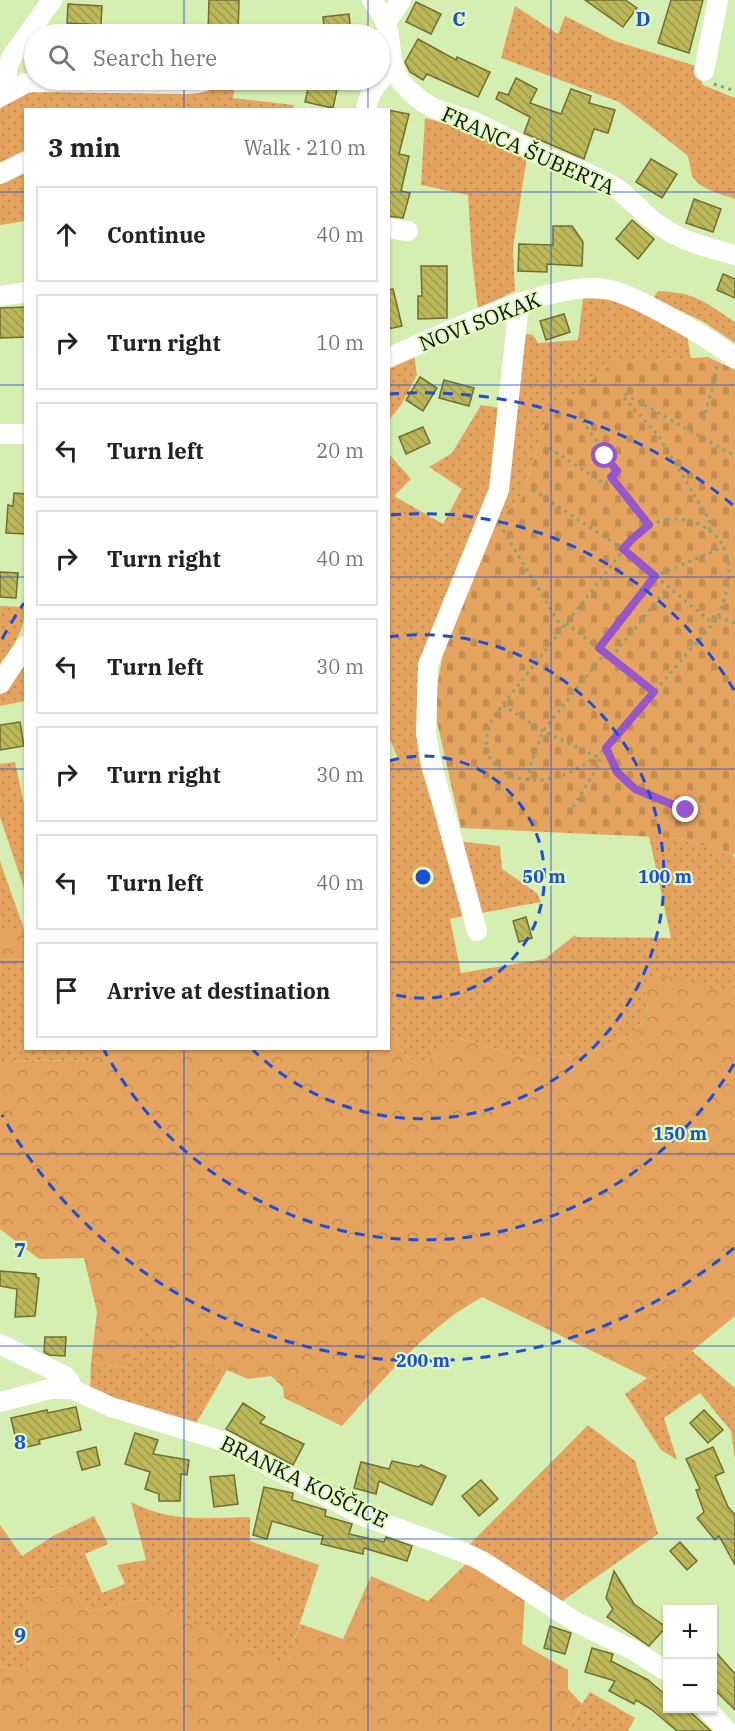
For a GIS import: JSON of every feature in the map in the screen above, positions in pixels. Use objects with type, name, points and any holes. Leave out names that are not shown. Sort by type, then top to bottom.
[{"type":"street","points":[[35,24],[52,0]]},
{"type":"street","points":[[372,0],[386,23],[401,0]]},
{"type":"street","points":[[704,71],[718,0]]},
{"type":"street","points":[[3,95],[7,67],[24,39]]},
{"type":"street","name":"FRANCA ŠUBERTA","points":[[390,67],[406,87],[428,106],[439,112],[475,123],[540,154],[597,177],[628,197],[653,221],[672,234],[690,243],[735,255]]},
{"type":"street","points":[[3,95],[24,85]]},
{"type":"street","points":[[366,108],[372,90]]},
{"type":"street","points":[[0,174],[24,162]]},
{"type":"street","name":"NOVI SOKAK","points":[[390,357],[519,303],[574,290],[607,289],[632,297],[688,326],[735,358]]},
{"type":"street","points":[[0,296],[24,292]]},
{"type":"street","points":[[477,931],[430,758],[426,732],[428,665],[499,490],[519,303]]},
{"type":"street","points":[[0,434],[24,435]]},
{"type":"street","points":[[0,684],[24,648]]},
{"type":"street","name":"BRANKA KOŠČICE","points":[[0,1344],[65,1376],[72,1389],[111,1407],[223,1441],[363,1516],[482,1561],[576,1622],[633,1650],[663,1669]]},
{"type":"street","points":[[0,1402],[31,1392],[72,1389]]},
{"type":"street","points":[[711,1713],[727,1731]]},
{"type":"path","points":[[703,420],[715,379],[718,345]]},
{"type":"path","points":[[709,530],[709,519],[658,435],[623,397],[625,394],[735,456]]},
{"type":"path","points":[[549,448],[604,484],[617,471],[582,420]]},
{"type":"path","points":[[611,477],[649,525]]},
{"type":"path","points":[[533,490],[623,549],[712,623]]},
{"type":"path","points":[[667,519],[678,519],[709,530],[724,547],[728,557],[729,579],[718,617],[606,748],[590,762],[559,777],[528,781],[502,771],[493,764],[488,756],[485,739],[490,723],[632,539],[649,525],[667,519]]},
{"type":"path","points":[[498,522],[562,628]]},
{"type":"path","points":[[599,648],[655,576],[724,547]]},
{"type":"path","points":[[611,658],[669,587]]},
{"type":"path","points":[[718,617],[735,623]]},
{"type":"path","points":[[566,623],[654,692]]},
{"type":"path","points":[[528,781],[531,764],[543,731],[605,653]]},
{"type":"path","points":[[503,705],[543,731],[598,755]]},
{"type":"path","points":[[606,748],[617,772],[635,789],[686,810]]},
{"type":"path","points":[[573,807],[599,765],[598,755]]},
{"type":"green space","points":[[515,6],[558,34],[565,16],[615,41],[699,67],[699,76],[703,85],[735,98],[735,199],[699,184],[692,175],[687,155],[619,102],[501,58]]},
{"type":"green space","points":[[234,90],[233,98],[294,105],[293,108],[24,108],[24,153],[0,163],[0,110],[4,104],[30,91],[200,92]]},
{"type":"green space","points":[[425,118],[485,134],[527,156],[513,248],[515,291],[478,309],[468,195],[421,185]]},
{"type":"green space","points":[[24,171],[24,221],[0,225],[0,184]]},
{"type":"green space","points":[[658,291],[699,299],[735,322],[735,343],[704,322],[653,298]]},
{"type":"green space","points":[[583,298],[615,300],[686,330],[691,359],[665,360],[547,416],[521,501],[491,522],[523,333],[533,335],[538,343],[578,340]]},
{"type":"green space","points":[[414,354],[417,375],[401,405],[390,419],[390,366]]},
{"type":"green space","points":[[708,357],[735,370],[735,855],[679,838],[461,828],[437,722],[437,687],[443,652],[491,522],[521,501],[547,416],[618,359],[665,360]]},
{"type":"green space","points":[[481,405],[500,408],[493,486],[416,734],[421,768],[467,915],[450,919],[461,973],[545,959],[575,935],[576,937],[671,938],[649,836],[679,838],[732,854],[735,859],[735,994],[645,985],[647,1014],[633,1034],[594,1052],[535,1060],[457,1038],[444,1050],[419,1066],[402,1052],[390,1026],[390,760],[398,758],[390,740],[390,455],[411,479],[394,496],[443,524],[462,489],[429,467],[452,453]]},
{"type":"green space","points":[[0,606],[24,607],[21,630],[0,664]]},
{"type":"green space","points":[[24,663],[24,701],[0,706],[0,693]]},
{"type":"green space","points":[[15,762],[24,804],[24,888],[0,817],[0,764]]},
{"type":"green space","points":[[457,841],[500,846],[502,869],[537,893],[541,902],[476,914]]},
{"type":"green space","points":[[0,860],[1,864],[24,929],[0,929]]},
{"type":"green space","points":[[0,929],[24,929],[24,960],[0,959]]},
{"type":"green space","points":[[0,959],[24,960],[24,1050],[90,1050],[90,1061],[0,1060]]},
{"type":"green space","points":[[661,975],[735,994],[735,1316],[692,1351],[647,1378],[482,1297],[451,1317],[418,1344],[342,1426],[284,1398],[283,1387],[271,1376],[248,1379],[194,1356],[141,1327],[127,1368],[91,1363],[97,1312],[84,1258],[39,1259],[0,1229],[0,1060],[90,1061],[90,1050],[390,1050],[390,1026],[402,1052],[419,1066],[444,1050],[457,1038],[535,1060],[594,1052],[633,1034],[647,1014],[645,985]]},
{"type":"green space","points":[[141,1326],[194,1356],[227,1370],[195,1425],[128,1404],[90,1389],[91,1363],[127,1368]]},
{"type":"green space","points":[[692,1351],[735,1388],[735,1460],[731,1431],[700,1393],[664,1418],[677,1460],[661,1450],[625,1394]]},
{"type":"green space","points":[[588,1425],[635,1461],[658,1534],[562,1601],[468,1546]]},
{"type":"green space","points":[[131,1502],[160,1513],[189,1518],[250,1517],[250,1541],[319,1565],[286,1665],[141,1600],[89,1611],[68,1587],[41,1589],[28,1608],[32,1634],[29,1672],[0,1666],[0,1525],[22,1556],[53,1536],[94,1516],[108,1544],[85,1554],[102,1593],[125,1584],[117,1565],[146,1560]]},
{"type":"green space","points":[[471,1559],[525,1598],[522,1644],[568,1670],[568,1689],[582,1704],[568,1731],[0,1731],[0,1666],[29,1672],[32,1634],[28,1608],[41,1589],[68,1587],[89,1611],[141,1600],[286,1664],[300,1624],[343,1639],[371,1576],[428,1601]]},
{"type":"green space","points":[[590,1692],[635,1718],[628,1731],[568,1731]]},
{"type":"building","points":[[209,0],[239,0],[238,24],[208,24]]},
{"type":"building","points":[[585,0],[625,0],[637,8],[623,27]]},
{"type":"building","points":[[671,0],[703,0],[689,53],[658,43]]},
{"type":"building","points":[[416,2],[441,14],[431,34],[406,22]]},
{"type":"building","points":[[68,4],[102,6],[101,24],[67,23]]},
{"type":"building","points":[[349,14],[350,24],[324,24],[323,17]]},
{"type":"building","points":[[418,39],[456,60],[457,57],[490,72],[478,97],[427,74],[423,80],[410,72],[405,62]]},
{"type":"building","points":[[516,78],[537,89],[530,103],[561,114],[571,89],[591,96],[589,103],[615,110],[608,133],[594,129],[584,159],[524,133],[530,117],[496,99],[499,92],[508,95]]},
{"type":"building","points":[[308,90],[337,90],[333,108],[305,102]]},
{"type":"building","points":[[390,110],[409,114],[399,154],[409,156],[401,191],[410,193],[403,218],[390,216]]},
{"type":"building","points":[[651,159],[677,174],[662,198],[636,182]]},
{"type":"building","points":[[694,199],[721,209],[713,232],[686,223]]},
{"type":"building","points":[[632,220],[654,239],[638,259],[616,239]]},
{"type":"building","points":[[553,226],[572,226],[583,242],[582,266],[547,264],[547,272],[518,271],[519,244],[553,245]]},
{"type":"building","points":[[421,266],[447,266],[447,318],[418,319],[418,296],[422,296]]},
{"type":"building","points":[[723,274],[735,279],[735,298],[717,290]]},
{"type":"building","points":[[393,289],[402,326],[390,329],[390,290]]},
{"type":"building","points":[[24,307],[24,337],[0,338],[0,308]]},
{"type":"building","points":[[564,314],[570,332],[546,340],[540,321]]},
{"type":"building","points":[[420,377],[437,388],[423,411],[406,400]]},
{"type":"building","points":[[444,380],[474,388],[469,406],[439,398]]},
{"type":"building","points":[[423,427],[430,443],[406,454],[399,437]]},
{"type":"building","points":[[14,493],[24,494],[24,534],[6,533],[8,505],[13,506]]},
{"type":"building","points":[[0,572],[18,573],[16,598],[0,597]]},
{"type":"building","points":[[20,722],[24,746],[0,750],[0,725]]},
{"type":"building","points":[[526,917],[532,938],[519,942],[513,921]]},
{"type":"building","points":[[0,1271],[36,1274],[39,1278],[35,1316],[15,1317],[17,1289],[0,1286]]},
{"type":"building","points":[[45,1337],[66,1337],[65,1356],[49,1355],[44,1352]]},
{"type":"building","points":[[243,1403],[265,1417],[260,1423],[304,1444],[293,1465],[226,1429]]},
{"type":"building","points":[[76,1407],[81,1430],[39,1440],[40,1444],[18,1449],[11,1418],[47,1410],[48,1413]]},
{"type":"building","points":[[704,1410],[723,1430],[708,1443],[690,1423]]},
{"type":"building","points":[[135,1433],[158,1440],[153,1454],[189,1460],[187,1475],[181,1474],[180,1501],[159,1501],[159,1494],[145,1489],[150,1472],[125,1464]]},
{"type":"building","points":[[96,1447],[100,1465],[82,1470],[77,1452]]},
{"type":"building","points":[[713,1447],[724,1472],[715,1476],[728,1507],[735,1515],[735,1565],[719,1536],[715,1540],[697,1518],[704,1512],[696,1490],[700,1489],[686,1459]]},
{"type":"building","points":[[392,1461],[419,1467],[421,1465],[446,1476],[432,1505],[379,1481],[376,1494],[354,1488],[361,1462],[389,1469]]},
{"type":"building","points":[[234,1475],[238,1504],[214,1507],[210,1477]]},
{"type":"building","points":[[481,1480],[498,1499],[479,1516],[462,1496]]},
{"type":"building","points":[[264,1487],[293,1493],[292,1500],[326,1510],[325,1516],[352,1524],[349,1534],[384,1542],[386,1537],[412,1546],[407,1561],[364,1548],[363,1554],[321,1544],[323,1536],[272,1521],[267,1539],[253,1535]]},
{"type":"building","points":[[680,1542],[697,1561],[687,1570],[670,1551]]},
{"type":"building","points":[[614,1571],[634,1604],[663,1625],[663,1630],[649,1646],[607,1617],[613,1609],[606,1598]]},
{"type":"building","points":[[550,1626],[571,1633],[565,1654],[544,1648]]},
{"type":"building","points":[[592,1648],[613,1654],[611,1661],[648,1680],[663,1693],[663,1713],[691,1713],[711,1731],[677,1731],[651,1709],[636,1700],[634,1704],[609,1691],[615,1681],[585,1672]]},
{"type":"building","points":[[717,1654],[735,1674],[735,1710],[717,1692]]},
{"type":"route","points":[[605,456],[617,471],[611,477],[649,525],[645,526],[623,549],[655,576],[599,648],[654,692],[606,748],[617,772],[635,789],[686,810]]}]
